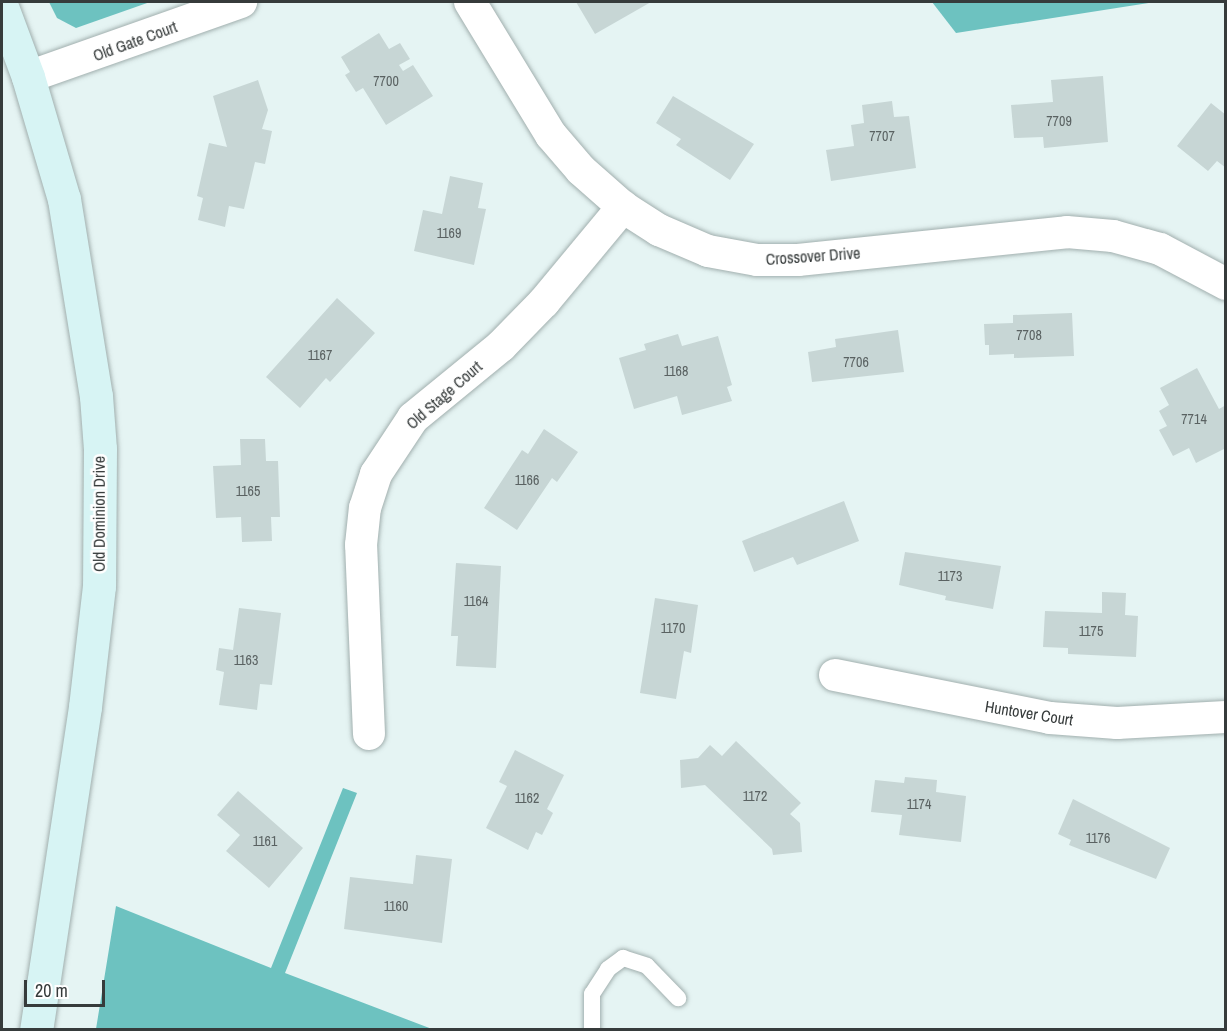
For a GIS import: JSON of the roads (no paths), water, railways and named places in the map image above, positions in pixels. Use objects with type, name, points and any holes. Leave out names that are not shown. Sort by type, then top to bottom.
[{"type":"main road","name":"Old Dominion Drive","points":[[2,7],[28,77],[74,240],[96,396],[100,521],[99,586],[85,708],[36,1029]]},
{"type":"street","name":"Old Gate Court","points":[[28,77],[241,2]]},
{"type":"street","name":"Crossover Drive","points":[[470,2],[551,135],[581,170],[623,207],[659,230],[708,251],[757,260],[818,259],[1067,232],[1113,236],[1160,249],[1226,284]]},
{"type":"street","name":"Old Stage Court","points":[[369,734],[361,545],[365,508],[376,474],[413,418],[501,346],[544,302],[623,207]]},
{"type":"street","name":"Huntover Court","points":[[835,675],[1050,718],[1117,723],[1226,717]]},
{"type":"lane","points":[[592,1029],[592,994],[608,969],[623,958],[647,966],[678,998]]}]
